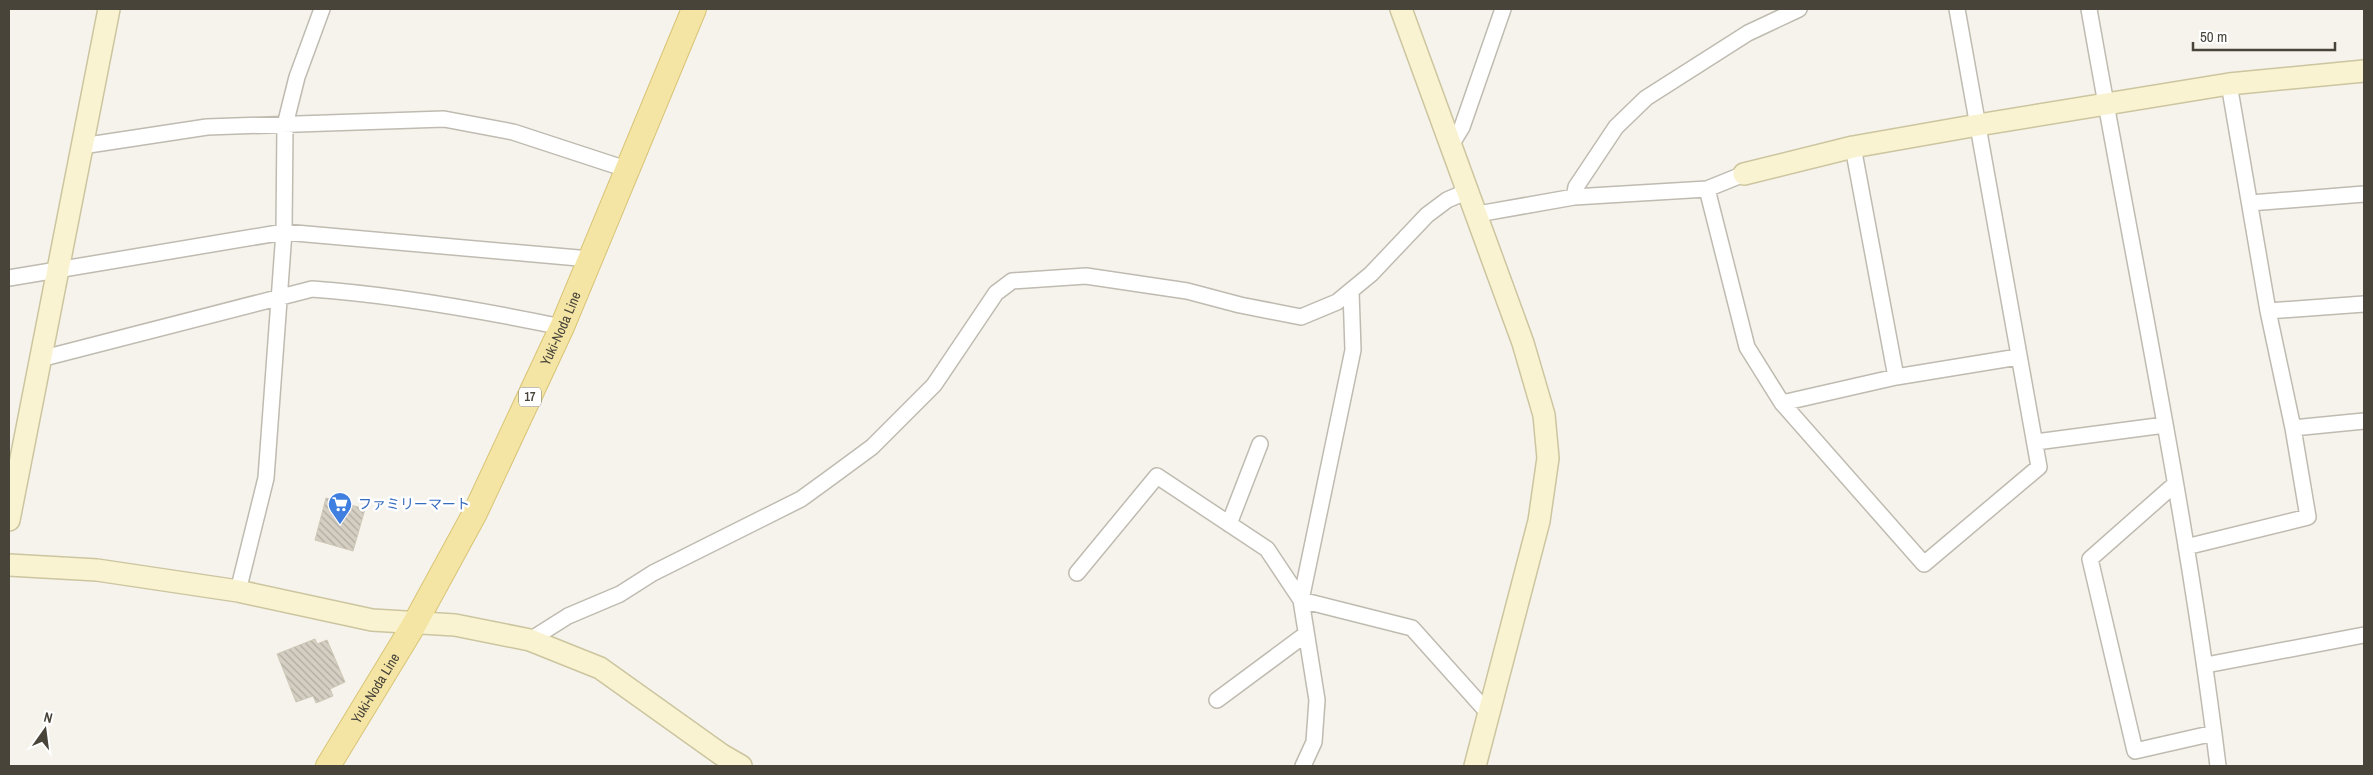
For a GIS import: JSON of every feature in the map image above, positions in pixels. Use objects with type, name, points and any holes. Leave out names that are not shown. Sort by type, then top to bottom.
[{"type":"main road","name":"Yuki-Noda Line","points":[[328,766],[415,623],[476,512],[562,327],[626,168],[694,9]]},
{"type":"street","points":[[9,520],[109,9]]},
{"type":"street","points":[[238,591],[266,478],[284,232],[285,125],[297,77],[322,9]]},
{"type":"street","points":[[1401,9],[1478,214],[1523,343],[1544,414],[1548,458],[1540,521],[1475,766]]},
{"type":"street","points":[[1451,145],[1462,127],[1503,9]]},
{"type":"street","points":[[1574,197],[1576,187],[1616,127],[1646,98],[1748,32],[1799,9]]},
{"type":"street","points":[[1707,189],[1747,347],[1782,403],[1924,564],[2039,467],[2036,442],[2018,357],[1956,9]]},
{"type":"street","points":[[2089,9],[2186,547],[2206,665],[2218,766]]},
{"type":"street","points":[[1478,214],[1574,197],[1707,189],[1744,174],[1852,146],[2229,84],[2364,72]]},
{"type":"street","points":[[2186,547],[2308,517],[2293,428],[2268,311],[2229,84]]},
{"type":"street","points":[[82,146],[207,127],[444,119],[513,132],[626,168]]},
{"type":"street","points":[[1852,146],[1896,377]]},
{"type":"street","points":[[530,640],[568,616],[620,594],[653,573],[801,499],[872,447],[934,385],[996,293],[1012,281],[1086,276],[1188,291],[1240,305],[1301,317],[1337,302],[1371,274],[1428,215],[1447,200],[1468,191]]},
{"type":"street","points":[[2250,203],[2364,194]]},
{"type":"street","points":[[9,278],[284,232],[590,260]]},
{"type":"street","points":[[40,360],[312,289],[344,291],[496,314],[562,327]]},
{"type":"street","points":[[1303,766],[1314,742],[1316,700],[1301,600],[1353,350],[1351,291]]},
{"type":"street","points":[[2268,311],[2364,304]]},
{"type":"street","points":[[1782,403],[1896,377],[2018,357]]},
{"type":"street","points":[[2293,428],[2364,421]]},
{"type":"street","points":[[2036,442],[2165,425]]},
{"type":"street","points":[[1229,524],[1260,444]]},
{"type":"street","points":[[1077,573],[1157,476],[1267,549],[1301,600],[1412,628],[1489,714]]},
{"type":"street","points":[[2175,484],[2090,559],[2135,752],[2214,733]]},
{"type":"street","points":[[9,565],[96,570],[238,591],[372,620],[455,625],[530,640],[600,668],[722,755],[741,766]]},
{"type":"street","points":[[1217,700],[1306,634]]},
{"type":"street","points":[[2206,665],[2364,635]]},
{"type":"building","name":"ファミリーマート","points":[[326,498],[365,509],[353,551],[315,540]]},
{"type":"building","points":[[315,639],[317,644],[327,640],[345,682],[330,689],[333,696],[316,703],[313,696],[296,702],[277,654]]},
{"type":"place","name":"ファミリーマート","points":[[340,525]]}]
